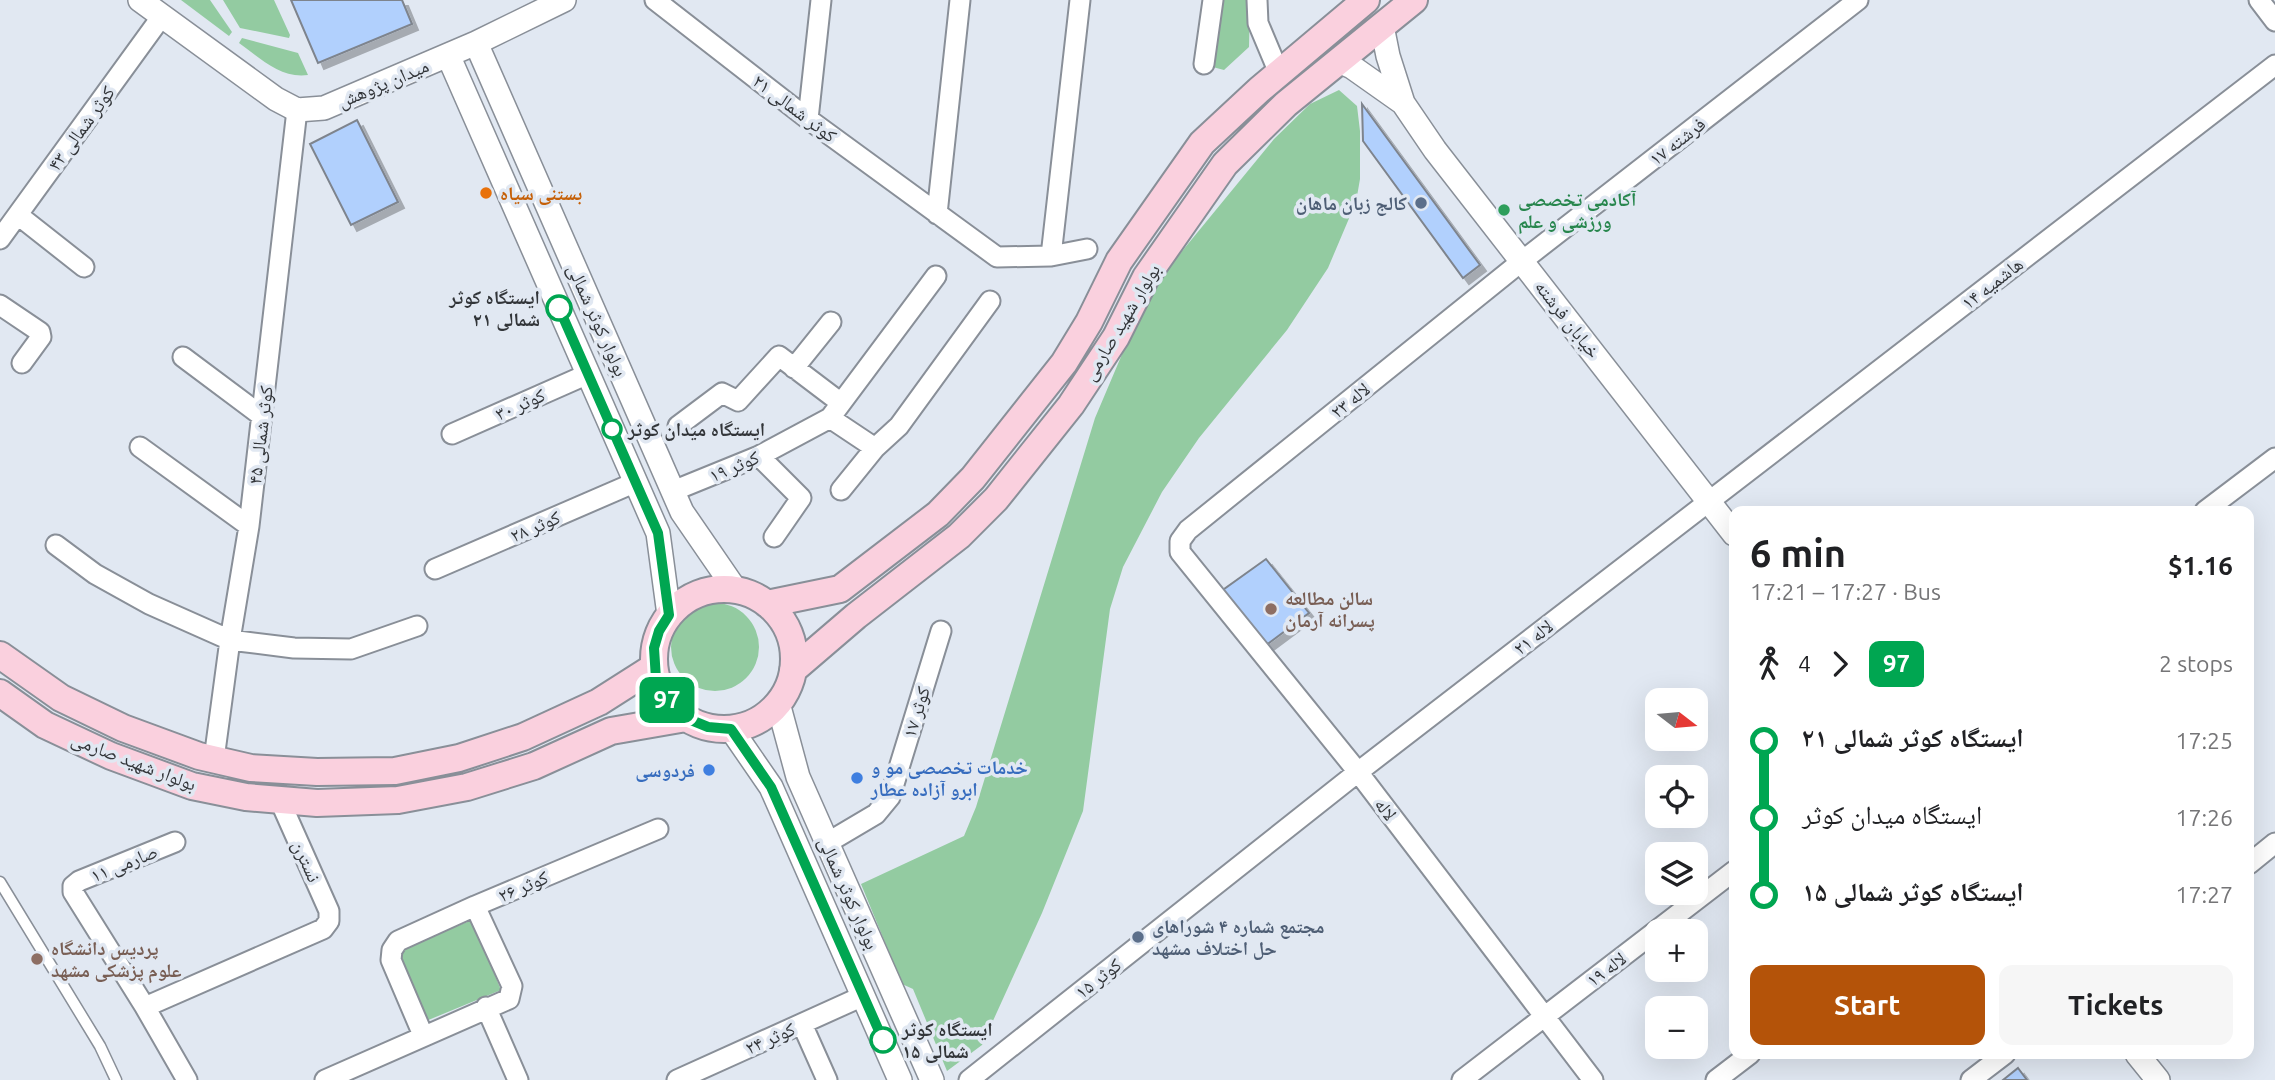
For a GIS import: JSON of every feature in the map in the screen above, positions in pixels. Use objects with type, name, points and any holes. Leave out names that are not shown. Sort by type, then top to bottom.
[{"type":"main road","name":"بولوار شهید صارمی","points":[[767,604],[840,589],[938,514],[973,478],[1064,363],[1089,322],[1119,261],[1202,143],[1279,73],[1366,0]]},
{"type":"main road","name":"بولوار شهید صارمی","points":[[793,670],[856,616],[958,536],[996,499],[1071,405],[1116,337],[1146,277],[1225,164],[1286,104],[1414,0]]},
{"type":"main road","points":[[734,589],[752,594],[780,617],[789,634],[793,670],[788,687],[778,703],[765,716],[731,729],[708,727],[686,718],[668,702],[654,667],[654,648],[659,631],[669,615],[682,602],[698,593],[734,589]]},
{"type":"main road","name":"بولوار شهید صارمی","points":[[0,655],[61,698],[123,728],[199,756],[251,768],[317,772],[395,771],[459,758],[523,737],[586,708],[654,667]]},
{"type":"main road","name":"بولوار شهید صارمی","points":[[0,693],[45,725],[111,756],[192,786],[280,801],[317,803],[398,800],[467,787],[534,766],[611,730],[686,718]]},
{"type":"street","points":[[140,0],[276,99],[297,110]]},
{"type":"street","name":"میدان پژوهش","points":[[297,110],[324,108],[476,43],[564,0]]},
{"type":"street","name":"کوثر شمالی ۲۱","points":[[655,0],[808,119],[997,257],[1051,256],[1087,249]]},
{"type":"street","points":[[808,119],[821,0]]},
{"type":"street","points":[[937,214],[960,0]]},
{"type":"street","points":[[1051,256],[1080,0]]},
{"type":"street","points":[[1204,64],[1213,0]]},
{"type":"street","points":[[1257,0],[1258,23],[1279,73]]},
{"type":"street","name":"فرشته ۱۷","points":[[1522,261],[1858,0]]},
{"type":"street","points":[[2259,0],[2275,21]]},
{"type":"street","name":"کوثر شمالی ۴۳","points":[[0,239],[162,16]]},
{"type":"street","name":"خیابان فرشته","points":[[1382,26],[1388,57],[1403,103],[1729,527]]},
{"type":"street","name":"بولوار کوثر شمالی","points":[[476,43],[682,512],[734,589]]},
{"type":"street","name":"بولوار کوثر شمالی","points":[[448,55],[658,533],[669,615]]},
{"type":"street","name":"خیابان فرشته","points":[[1339,61],[1352,67],[1403,103]]},
{"type":"street","name":"هاشمیه ۱۴","points":[[1709,501],[2275,65]]},
{"type":"street","name":"کوثر شمالی ۴۵","points":[[214,759],[249,526],[297,110]]},
{"type":"street","points":[[18,215],[84,267]]},
{"type":"street","name":"لاله ۲۳","points":[[1180,541],[1188,530],[1522,261]]},
{"type":"street","points":[[836,411],[936,276]]},
{"type":"street","points":[[841,490],[874,448],[900,426],[990,301]]},
{"type":"street","points":[[0,305],[40,332],[41,337],[22,363]]},
{"type":"street","points":[[794,368],[831,322]]},
{"type":"street","points":[[678,426],[722,393],[738,401],[779,356],[874,448]]},
{"type":"street","points":[[183,357],[262,416]]},
{"type":"street","name":"کوثر ۳۰","points":[[452,434],[588,374]]},
{"type":"street","name":"کوثر ۱۹","points":[[673,491],[759,456],[836,411]]},
{"type":"street","points":[[140,447],[249,526]]},
{"type":"street","points":[[759,456],[801,498],[774,537]]},
{"type":"street","points":[[2211,506],[2275,457]]},
{"type":"street","name":"کوثر ۲۸","points":[[435,569],[636,482]]},
{"type":"street","name":"لاله ۲۱","points":[[1357,772],[1709,501]]},
{"type":"street","name":"لاله","points":[[1180,541],[1180,552],[1357,772],[1593,1080]]},
{"type":"street","points":[[56,545],[94,574],[149,604],[230,640],[293,649],[351,649],[417,626]]},
{"type":"street","name":"کوثر ۱۷","points":[[827,843],[876,814],[890,797],[941,631]]},
{"type":"street","name":"بولوار کوثر شمالی","points":[[778,703],[798,777],[932,1080]]},
{"type":"street","name":"بولوار کوثر شمالی","points":[[731,729],[771,787],[900,1080]]},
{"type":"street","name":"کوثر ۱۵","points":[[969,1080],[1357,772]]},
{"type":"street","name":"نسترن","points":[[145,1007],[323,929],[329,921],[329,911],[280,801]]},
{"type":"street","name":"کوثر ۲۶","points":[[423,1035],[391,960],[392,950],[398,942],[475,906],[658,829]]},
{"type":"street","name":"صارمی ۱۱","points":[[145,1007],[73,892],[73,886],[79,881],[175,842]]},
{"type":"street","points":[[2254,860],[2275,844]]},
{"type":"street","name":"لاله ۱۹","points":[[1462,1080],[1729,875]]},
{"type":"street","points":[[326,1080],[509,999],[512,986],[475,906]]},
{"type":"street","name":"کوثر ۲۴","points":[[677,1080],[863,996]]},
{"type":"street","points":[[145,1007],[187,1080]]},
{"type":"street","points":[[486,1007],[518,1080]]},
{"type":"street","points":[[802,1024],[827,1080]]},
{"type":"street","points":[[1716,1080],[1743,1059]]},
{"type":"street","points":[[1971,1080],[1998,1059]]},
{"type":"street","points":[[2141,1059],[2158,1080]]},
{"type":"lane","points":[[0,882],[100,1046],[116,1080]]},
{"type":"green space","points":[[181,0],[210,0],[232,32],[229,36]]},
{"type":"green space","points":[[223,0],[274,0],[289,38],[240,28]]},
{"type":"green space","points":[[1218,0],[1250,0],[1249,47],[1224,70],[1209,66]]},
{"type":"green space","points":[[242,38],[298,53],[308,75],[289,74],[271,66],[239,43]]},
{"type":"green space","points":[[1339,90],[1357,106],[1360,179],[1356,202],[1328,268],[1287,330],[1199,438],[1162,492],[1123,567],[1110,609],[1083,811],[1042,913],[982,1045],[947,1071],[913,989],[902,984],[861,884],[964,836],[976,807],[1095,418],[1137,319],[1165,272],[1274,139],[1310,104]]},
{"type":"green space","points":[[715,603],[732,606],[746,616],[756,630],[759,647],[756,664],[746,678],[732,688],[715,691],[698,688],[684,678],[674,664],[671,647],[674,630],[684,616],[698,606]]},
{"type":"green space","points":[[472,920],[501,990],[426,1021],[398,951]]},
{"type":"building","points":[[291,0],[402,0],[412,24],[318,63]]},
{"type":"building","name":"کالج زبان ماهان","points":[[1362,104],[1480,265],[1463,278],[1363,141]]},
{"type":"building","points":[[357,120],[398,202],[351,225],[310,144]]},
{"type":"building","name":"سالن مطالعه پسرانه آرمان","points":[[1266,559],[1309,613],[1265,646],[1220,592]]},
{"type":"building","points":[[2018,1068],[2027,1080],[2003,1080]]},
{"type":"bus line","name":"97","points":[[559,308],[658,533],[669,615],[659,631],[654,648],[656,679],[668,702],[686,718],[708,727],[731,729],[771,787],[883,1040]]},
{"type":"place","name":"بستنی سیاه","points":[[486,193]]},
{"type":"place","name":"کالج زبان ماهان","points":[[1421,203]]},
{"type":"place","name":"آکادمی تخصصی ورزشی و علم","points":[[1504,210]]},
{"type":"place","name":"ایستگاه کوثر شمالی ۲۱","points":[[559,308]]},
{"type":"place","name":"ایستگاه میدان کوثر","points":[[612,429]]},
{"type":"place","name":"سالن مطالعه پسرانه آرمان","points":[[1271,609]]},
{"type":"place","name":"فردوسی","points":[[709,770]]},
{"type":"place","name":"خدمات تخصصی مو و ابرو آزاده عطار","points":[[857,778]]},
{"type":"place","name":"مجتمع شماره ۴ شوراهای حل اختلاف مشهد","points":[[1138,937]]},
{"type":"place","name":"پردیس دانشگاه علوم پزشکی مشهد","points":[[37,959]]},
{"type":"place","name":"ایستگاه کوثر شمالی ۱۵","points":[[883,1040]]}]
